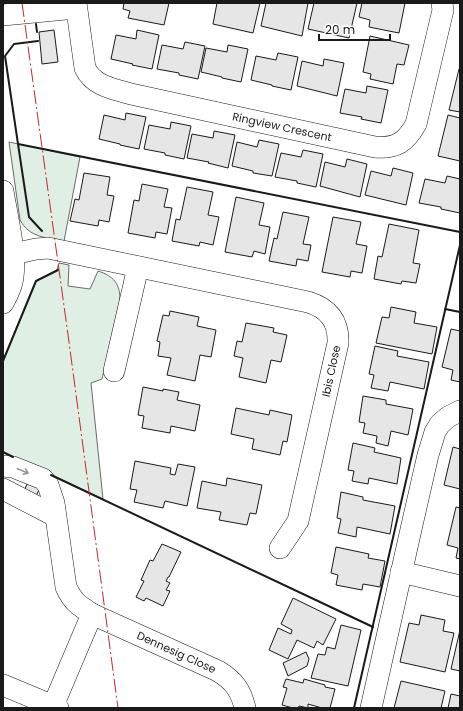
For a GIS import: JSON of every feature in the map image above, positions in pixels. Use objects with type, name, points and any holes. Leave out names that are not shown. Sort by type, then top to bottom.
[{"type":"street","name":"Ringview Crescent","points":[[3,15],[76,6],[85,68],[87,73],[96,82],[108,88],[374,147],[385,148],[404,140],[416,124],[443,10],[442,3]]},
{"type":"street","points":[[3,191],[13,254],[11,285],[3,303]]},
{"type":"street","name":"Ibis Close","points":[[13,254],[48,248],[308,302],[316,304],[324,309],[334,322],[338,336],[338,343],[298,521],[280,548]]},
{"type":"street","points":[[114,371],[138,267]]},
{"type":"street","points":[[371,708],[428,455],[435,432],[440,424],[448,417],[460,411]]},
{"type":"street","name":"Dennesig Close","points":[[3,466],[13,467],[43,480],[48,485],[54,503],[66,587],[71,598],[92,614],[226,676],[239,691],[245,708]]},
{"type":"street","points":[[3,489],[55,516]]},
{"type":"street","points":[[401,572],[460,586]]},
{"type":"street","points":[[3,685],[56,707],[92,614]]},
{"type":"green space","points":[[9,142],[80,157],[64,241],[33,234],[20,220]]},
{"type":"green space","points":[[59,263],[69,265],[68,286],[90,289],[98,271],[108,275],[115,281],[120,294],[120,300],[102,379],[91,383],[103,499],[3,452],[3,361],[36,281],[57,270]]},
{"type":"building","points":[[124,3],[169,3],[164,25],[128,18],[130,11],[123,9]]},
{"type":"building","points":[[217,3],[260,3],[253,33],[213,24]]},
{"type":"building","points":[[266,3],[308,3],[302,36],[261,26]]},
{"type":"building","points":[[314,3],[357,3],[349,38],[308,29]]},
{"type":"building","points":[[362,3],[405,3],[399,33],[369,27],[370,20],[359,17]]},
{"type":"building","points":[[54,30],[58,62],[42,64],[39,32]]},
{"type":"building","points":[[137,30],[159,35],[152,69],[111,59],[116,35],[136,39]]},
{"type":"building","points":[[370,36],[409,45],[404,65],[397,64],[393,84],[370,79],[371,74],[363,72]]},
{"type":"building","points":[[185,42],[205,46],[198,79],[179,75],[179,73],[157,69],[162,45],[183,49]]},
{"type":"building","points":[[228,45],[248,49],[241,82],[201,72],[206,48],[227,52]]},
{"type":"building","points":[[278,53],[298,57],[291,90],[251,80],[256,56],[276,60]]},
{"type":"building","points":[[324,59],[344,63],[337,96],[297,86],[302,61],[323,66]]},
{"type":"building","points":[[460,69],[460,112],[449,110]]},
{"type":"building","points":[[367,86],[388,90],[381,123],[361,119],[362,117],[340,113],[345,89],[366,93]]},
{"type":"building","points":[[126,113],[146,117],[139,149],[99,139],[104,115],[125,120]]},
{"type":"building","points":[[448,115],[460,118],[460,161],[438,156]]},
{"type":"building","points":[[171,122],[191,126],[184,159],[165,155],[165,153],[144,149],[149,125],[170,129]]},
{"type":"building","points":[[214,131],[235,135],[228,168],[208,163],[209,162],[187,158],[192,134],[213,138]]},
{"type":"building","points":[[259,140],[279,144],[272,176],[253,173],[253,171],[232,166],[237,142],[257,147]]},
{"type":"building","points":[[303,150],[323,154],[316,187],[297,183],[297,181],[275,177],[281,153],[301,157]]},
{"type":"building","points":[[347,159],[367,164],[360,197],[320,186],[325,162],[345,167]]},
{"type":"building","points":[[393,168],[413,173],[406,205],[365,195],[371,171],[391,176]]},
{"type":"building","points":[[84,173],[110,177],[107,195],[114,196],[109,222],[99,220],[98,226],[70,221],[75,199],[79,200]]},
{"type":"building","points":[[447,176],[460,179],[460,213],[441,209],[441,207],[419,203],[425,179],[445,183]]},
{"type":"building","points":[[142,184],[168,189],[164,207],[172,208],[167,234],[156,232],[155,238],[128,233],[134,200],[139,201]]},
{"type":"building","points":[[187,187],[213,192],[208,215],[219,217],[213,245],[200,242],[199,246],[172,241],[176,219],[180,220]]},
{"type":"building","points":[[236,197],[264,203],[259,225],[270,227],[265,254],[254,251],[252,257],[225,252]]},
{"type":"building","points":[[283,212],[309,217],[303,244],[311,245],[308,261],[297,259],[296,266],[269,261],[274,238],[277,239]]},
{"type":"building","points":[[333,217],[361,222],[356,244],[367,246],[362,273],[351,271],[350,277],[322,272]]},
{"type":"building","points":[[389,224],[419,230],[413,263],[420,264],[416,283],[402,281],[401,284],[374,279],[378,256],[382,257]]},
{"type":"building","points":[[391,307],[416,312],[414,323],[437,327],[432,354],[376,343],[382,317],[389,318]]},
{"type":"building","points":[[170,311],[199,317],[197,326],[216,330],[211,357],[200,355],[195,381],[167,375],[171,358],[158,356],[160,342],[157,341],[163,315],[169,316]]},
{"type":"building","points":[[246,323],[274,328],[273,332],[287,335],[281,362],[271,360],[266,383],[239,377],[243,358],[234,356],[237,341],[242,342]]},
{"type":"building","points":[[451,329],[460,331],[460,382],[451,380],[453,370],[442,367]]},
{"type":"building","points":[[375,346],[398,351],[397,356],[429,362],[424,389],[390,382],[388,391],[371,388],[374,375],[369,374]]},
{"type":"building","points":[[143,387],[163,391],[163,389],[179,392],[177,400],[200,405],[195,431],[171,426],[170,433],[142,428],[144,416],[138,415]]},
{"type":"building","points":[[363,396],[386,400],[386,404],[413,409],[408,435],[391,431],[388,446],[376,443],[377,436],[363,433],[365,423],[359,422]]},
{"type":"building","points":[[236,408],[269,415],[270,410],[292,415],[287,442],[283,441],[280,455],[252,449],[254,439],[231,434]]},
{"type":"building","points":[[353,443],[375,448],[374,452],[401,458],[397,484],[369,478],[368,484],[352,481],[354,471],[348,470]]},
{"type":"building","points":[[453,447],[460,449],[460,489],[444,485]]},
{"type":"building","points":[[135,461],[171,468],[170,474],[175,475],[178,464],[195,467],[187,506],[165,501],[163,508],[134,502],[137,490],[130,489]]},
{"type":"building","points":[[227,478],[262,485],[256,514],[250,513],[247,525],[219,520],[221,512],[197,508],[202,481],[226,486]]},
{"type":"building","points":[[28,482],[40,488],[35,498],[23,493]]},
{"type":"building","points":[[341,492],[363,497],[363,500],[395,506],[390,534],[357,527],[356,537],[338,533],[341,519],[337,518]]},
{"type":"building","points":[[456,507],[460,508],[460,559],[456,558],[458,548],[447,545]]},
{"type":"building","points":[[162,544],[181,552],[166,581],[170,583],[166,590],[170,591],[163,606],[146,598],[144,601],[136,597],[144,581],[141,580],[150,560],[153,561]]},
{"type":"building","points":[[336,547],[369,554],[368,558],[385,561],[380,587],[363,584],[362,590],[336,585],[338,575],[331,573]]},
{"type":"building","points":[[293,598],[336,619],[323,645],[317,641],[314,648],[297,640],[288,659],[269,650],[278,628],[291,634],[292,630],[281,624]]},
{"type":"building","points":[[421,615],[445,620],[443,631],[454,633],[445,672],[400,662],[409,623],[419,625]]},
{"type":"building","points":[[341,625],[361,630],[348,686],[311,678],[318,654],[325,655],[327,647],[335,649]]},
{"type":"building","points":[[460,630],[460,671],[451,669]]},
{"type":"building","points":[[306,652],[309,659],[307,666],[288,676],[283,663]]},
{"type":"building","points":[[286,679],[303,683],[304,679],[335,689],[330,708],[322,708],[308,704],[308,708],[299,706],[298,708],[293,708],[282,705],[287,688],[283,687]]},
{"type":"building","points":[[401,681],[445,691],[441,708],[394,708]]},
{"type":"building","points":[[451,694],[460,696],[460,708],[448,708]]},
{"type":"wall","points":[[36,24],[37,32]]},
{"type":"wall","points":[[38,41],[14,44],[5,56],[18,144],[460,232]]},
{"type":"wall","points":[[18,144],[29,217],[42,231]]},
{"type":"wall","points":[[354,708],[460,245]]},
{"type":"wall","points":[[3,361],[36,281],[58,270]]},
{"type":"wall","points":[[445,309],[460,312]]},
{"type":"wall","points":[[3,452],[13,457]]},
{"type":"wall","points":[[51,475],[373,627]]},
{"type":"power","points":[[22,3],[118,708]]}]
